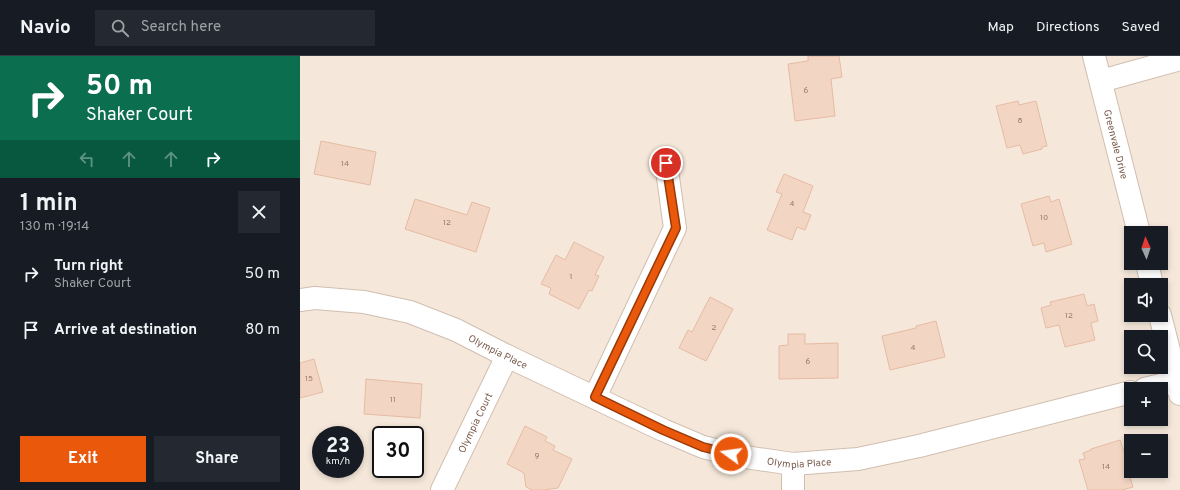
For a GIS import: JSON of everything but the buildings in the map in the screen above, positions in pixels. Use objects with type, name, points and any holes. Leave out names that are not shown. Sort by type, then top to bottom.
[{"type":"street","name":"Greenvale Drive","points":[[1094,56],[1137,226]]},
{"type":"street","points":[[1101,81],[1180,59]]},
{"type":"street","points":[[595,397],[676,228],[666,163]]},
{"type":"street","name":"Olympia Place","points":[[300,300],[315,298],[364,302],[410,312],[456,330],[507,356],[663,430],[703,447],[745,458],[793,464],[858,459],[919,446],[1124,394]]},
{"type":"street","points":[[1162,322],[1178,388],[1168,388]]},
{"type":"street","name":"Olympia Court","points":[[442,490],[507,356]]},
{"type":"street","points":[[793,464],[793,490]]},
{"type":"shaded area","points":[[300,56],[1180,56],[1180,490],[300,490]]},
{"type":"route","points":[[666,163],[676,228],[595,397],[663,430],[703,447],[731,454]]}]
